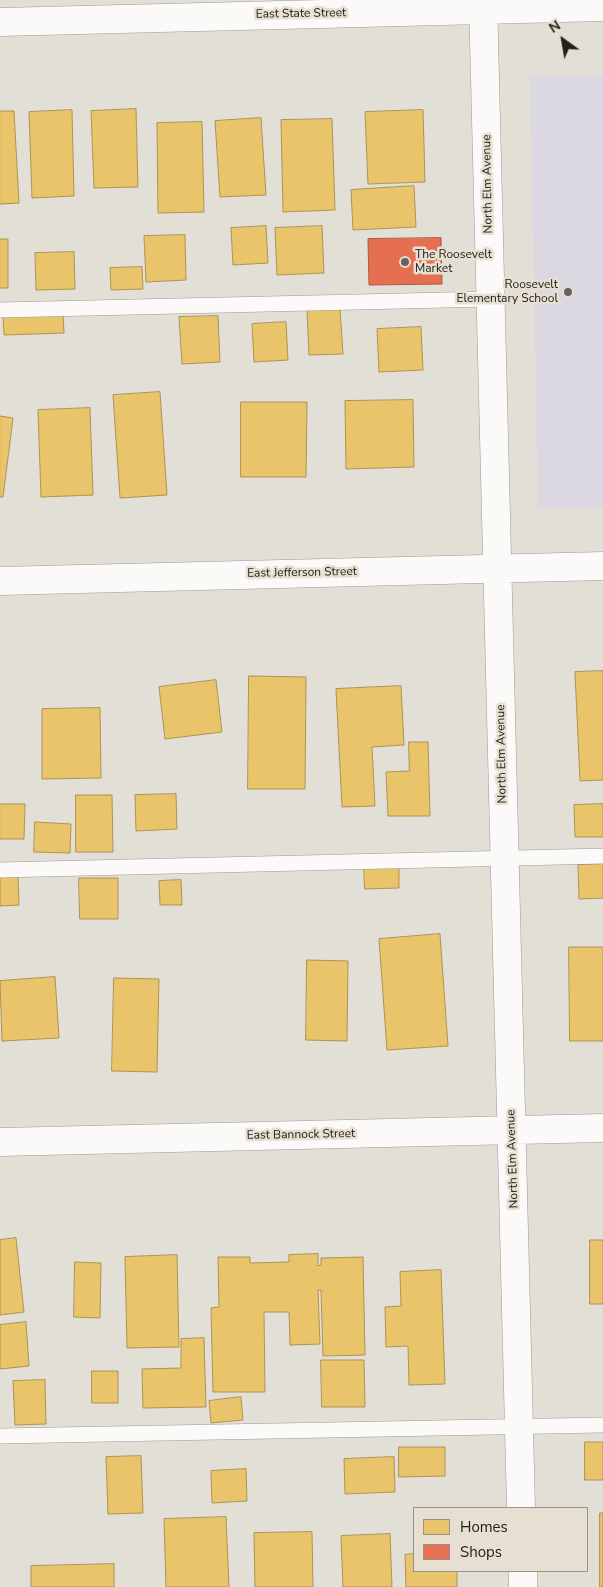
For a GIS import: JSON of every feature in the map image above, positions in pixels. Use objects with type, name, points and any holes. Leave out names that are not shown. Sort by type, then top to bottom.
[{"type":"street","name":"East State Street","points":[[0,22],[483,5],[603,7]]},
{"type":"street","name":"North Elm Avenue","points":[[483,5],[521,1507]]},
{"type":"street","name":"East Jefferson Street","points":[[0,580],[603,566]]},
{"type":"street","name":"East Bannock Street","points":[[0,1142],[603,1128]]},
{"type":"street","points":[[523,1572],[523,1587]]},
{"type":"lane","points":[[0,310],[491,299]]},
{"type":"lane","points":[[0,870],[603,856]]},
{"type":"lane","points":[[0,1436],[603,1424]]},
{"type":"shaded area","name":"Roosevelt Elementary School","points":[[603,76],[603,507],[538,508],[530,77]]},
{"type":"building: Homes","points":[[136,109],[138,187],[94,188],[91,111]]},
{"type":"building: Homes","points":[[72,110],[74,196],[32,198],[29,112]]},
{"type":"building: Homes","points":[[423,110],[425,182],[368,184],[365,112]]},
{"type":"building: Homes","points":[[0,111],[14,111],[19,203],[0,204]]},
{"type":"building: Homes","points":[[261,118],[266,195],[220,197],[215,121]]},
{"type":"building: Homes","points":[[332,119],[335,210],[283,212],[281,120]]},
{"type":"building: Homes","points":[[202,122],[204,212],[158,213],[157,123]]},
{"type":"building: Homes","points":[[414,186],[416,227],[353,230],[351,190]]},
{"type":"building: Homes","points":[[266,226],[268,263],[233,265],[231,228]]},
{"type":"building: Homes","points":[[322,226],[324,273],[277,275],[275,228]]},
{"type":"building: Homes","points":[[185,235],[186,280],[146,282],[144,236]]},
{"type":"building: Homes","points":[[0,239],[8,239],[8,288],[0,288]]},
{"type":"building: Homes","points":[[74,252],[75,289],[36,290],[35,253]]},
{"type":"building: Homes","points":[[142,267],[143,289],[111,290],[110,268]]},
{"type":"building: Homes","points":[[340,308],[343,354],[309,355],[307,311]]},
{"type":"building: Homes","points":[[63,313],[64,333],[4,335],[3,315]]},
{"type":"building: Homes","points":[[218,316],[220,362],[182,364],[179,317]]},
{"type":"building: Homes","points":[[286,322],[288,360],[254,362],[252,324]]},
{"type":"building: Homes","points":[[421,327],[423,370],[379,372],[377,329]]},
{"type":"building: Homes","points":[[160,392],[167,495],[120,498],[113,395]]},
{"type":"building: Homes","points":[[413,400],[414,467],[346,469],[345,401]]},
{"type":"building: Homes","points":[[241,402],[307,402],[306,477],[241,477]]},
{"type":"building: Homes","points":[[90,408],[93,495],[41,497],[38,410]]},
{"type":"building: Homes","points":[[0,416],[13,418],[3,497],[0,497]]},
{"type":"building: Homes","points":[[603,671],[603,780],[580,781],[575,672]]},
{"type":"building: Homes","points":[[249,676],[306,677],[305,789],[248,789]]},
{"type":"building: Homes","points":[[216,680],[222,732],[165,739],[159,687]]},
{"type":"building: Homes","points":[[401,686],[404,745],[372,747],[375,806],[342,807],[336,689]]},
{"type":"building: Homes","points":[[100,708],[101,778],[42,779],[42,709]]},
{"type":"building: Homes","points":[[409,742],[428,742],[430,816],[388,816],[386,772],[409,771]]},
{"type":"building: Homes","points":[[176,794],[177,829],[136,831],[135,795]]},
{"type":"building: Homes","points":[[76,795],[112,795],[113,852],[76,852]]},
{"type":"building: Homes","points":[[0,804],[25,804],[24,839],[0,839]]},
{"type":"building: Homes","points":[[603,804],[603,837],[575,837],[574,805]]},
{"type":"building: Homes","points":[[35,822],[71,824],[70,853],[34,852]]},
{"type":"building: Homes","points":[[603,864],[603,898],[579,899],[578,865]]},
{"type":"building: Homes","points":[[364,867],[399,867],[399,888],[365,889]]},
{"type":"building: Homes","points":[[18,876],[19,905],[0,906],[0,877]]},
{"type":"building: Homes","points":[[79,878],[118,878],[118,919],[80,919]]},
{"type":"building: Homes","points":[[181,880],[182,905],[160,905],[159,881]]},
{"type":"building: Homes","points":[[440,934],[448,1046],[387,1050],[379,939]]},
{"type":"building: Homes","points":[[569,947],[603,947],[603,1041],[570,1041]]},
{"type":"building: Homes","points":[[307,960],[348,961],[347,1041],[306,1040]]},
{"type":"building: Homes","points":[[55,977],[59,1038],[2,1041],[0,981]]},
{"type":"building: Homes","points":[[114,978],[159,979],[157,1072],[112,1071]]},
{"type":"building: Homes","points":[[16,1238],[24,1312],[0,1315],[0,1240]]},
{"type":"building: Homes","points":[[590,1240],[603,1240],[603,1304],[590,1304]]},
{"type":"building: Homes","points":[[318,1254],[318,1266],[321,1265],[321,1258],[363,1257],[365,1355],[323,1356],[321,1290],[318,1290],[320,1344],[290,1345],[289,1312],[264,1312],[265,1392],[213,1392],[211,1308],[219,1307],[218,1257],[250,1257],[250,1263],[289,1262],[289,1255]]},
{"type":"building: Homes","points":[[177,1255],[179,1347],[127,1348],[125,1257]]},
{"type":"building: Homes","points":[[75,1262],[101,1263],[100,1318],[74,1317]]},
{"type":"building: Homes","points":[[441,1270],[445,1384],[409,1385],[408,1346],[386,1347],[385,1307],[401,1306],[400,1272]]},
{"type":"building: Homes","points":[[26,1322],[29,1366],[0,1369],[0,1325]]},
{"type":"building: Homes","points":[[204,1338],[206,1407],[143,1408],[142,1369],[181,1368],[181,1339]]},
{"type":"building: Homes","points":[[321,1360],[364,1360],[365,1407],[322,1407]]},
{"type":"building: Homes","points":[[92,1371],[118,1371],[118,1403],[92,1403]]},
{"type":"building: Homes","points":[[45,1380],[46,1424],[15,1425],[13,1381]]},
{"type":"building: Homes","points":[[241,1397],[243,1420],[211,1423],[209,1401]]},
{"type":"building: Homes","points":[[585,1442],[603,1442],[603,1480],[585,1480]]},
{"type":"building: Homes","points":[[399,1447],[445,1447],[445,1476],[399,1477]]},
{"type":"building: Homes","points":[[141,1456],[143,1513],[108,1514],[106,1457]]},
{"type":"building: Homes","points":[[394,1457],[395,1492],[345,1494],[344,1459]]},
{"type":"building: Homes","points":[[246,1469],[247,1501],[212,1503],[211,1471]]},
{"type":"building: Homes","points":[[600,1513],[603,1513],[603,1587],[600,1587]]},
{"type":"building: Homes","points":[[226,1517],[229,1587],[166,1587],[164,1519]]},
{"type":"building: Homes","points":[[312,1532],[313,1587],[255,1587],[254,1533]]},
{"type":"building: Homes","points":[[390,1534],[392,1587],[343,1587],[341,1536]]},
{"type":"building: Homes","points":[[413,1554],[413,1572],[457,1572],[457,1587],[406,1587],[405,1555]]},
{"type":"building: Homes","points":[[114,1564],[114,1587],[31,1587],[31,1566]]},
{"type":"building: Shops","points":[[441,238],[442,284],[369,285],[368,239]]},
{"type":"place","name":"The Roosevelt Market","points":[[405,262]]},
{"type":"place","name":"Roosevelt Elementary School","points":[[568,292]]}]
